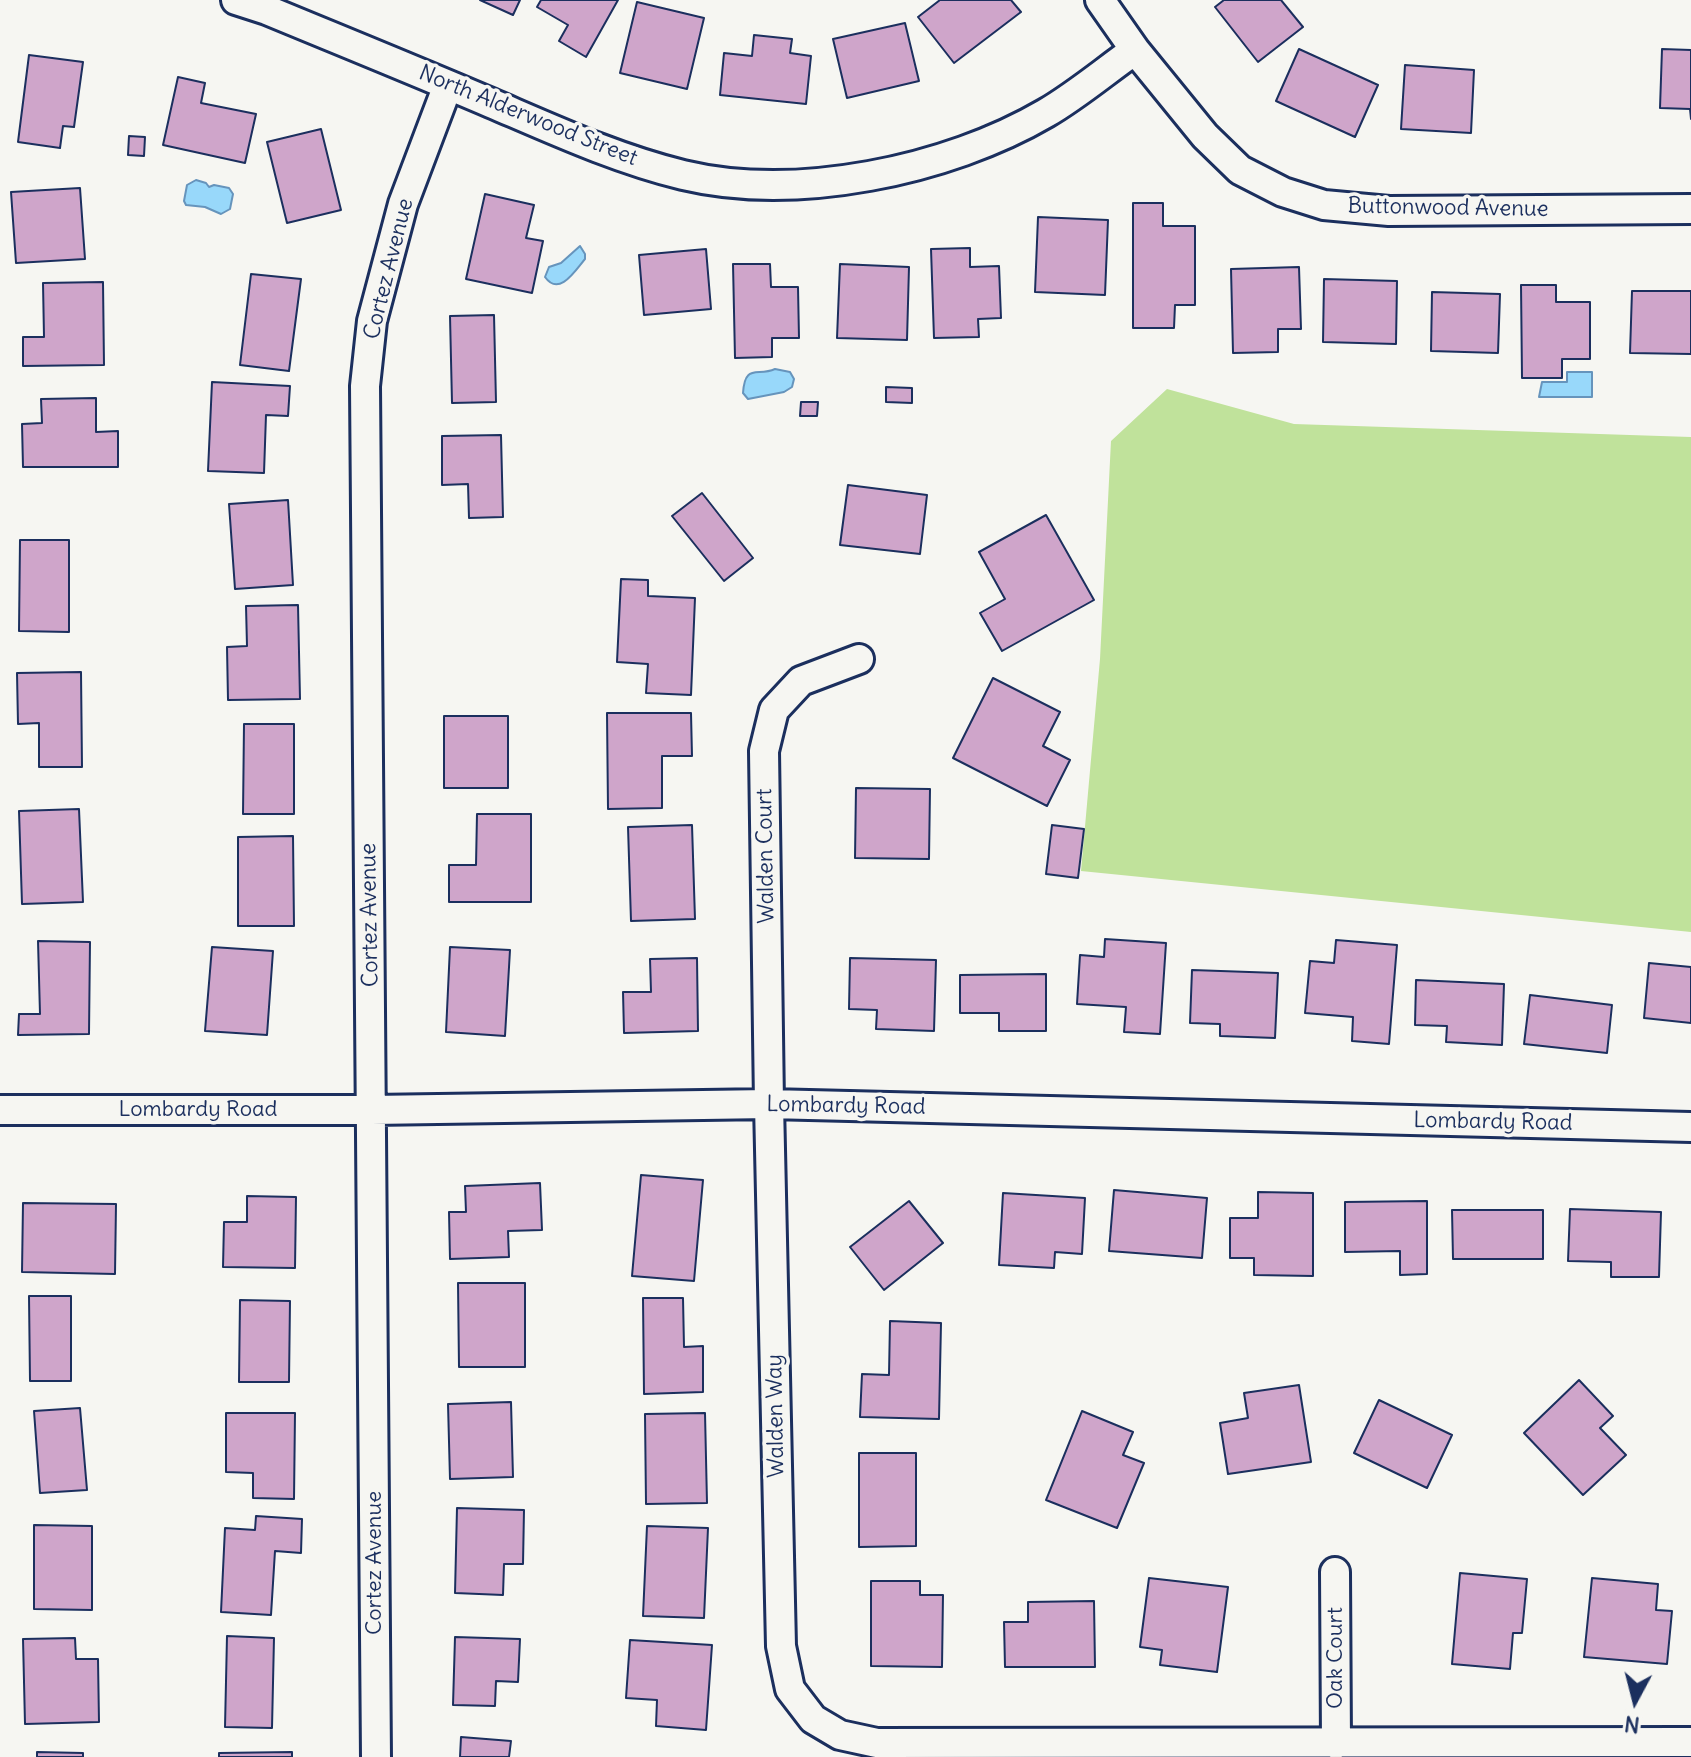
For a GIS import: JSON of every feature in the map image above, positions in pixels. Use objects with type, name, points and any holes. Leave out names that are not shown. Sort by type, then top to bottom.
[{"type":"street","name":"North Alderwood Street","points":[[236,0],[593,146],[685,175],[762,185],[832,183],[899,170],[972,148],[1046,113],[1135,50]]},
{"type":"street","name":"Buttonwood Avenue","points":[[1100,0],[1135,50],[1205,136],[1240,170],[1283,192],[1324,205],[1389,211],[1691,209]]},
{"type":"street","name":"Cortez Avenue","points":[[376,1757],[365,386],[372,321],[403,204],[448,85]]},
{"type":"street","name":"Walden Court","points":[[769,1104],[764,751],[774,710],[801,681],[859,659]]},
{"type":"street","name":"Lombardy Road","points":[[0,1110],[372,1110],[769,1104],[1691,1127]]},
{"type":"street","name":"Walden Way","points":[[769,1104],[781,1646],[790,1689],[813,1719],[840,1735],[877,1743],[1336,1744]]},
{"type":"street","name":"Oak Court","points":[[1335,1572],[1336,1744]]},
{"type":"street","points":[[1336,1744],[1691,1742]]},
{"type":"green space","points":[[1167,389],[1294,424],[1691,437],[1691,932],[1081,871],[1100,659],[1111,441]]},
{"type":"water","points":[[196,180],[209,187],[229,188],[233,194],[230,209],[221,214],[205,207],[186,205],[187,185]]},
{"type":"water","points":[[580,246],[585,259],[576,270],[561,283],[550,282],[545,277],[549,267],[561,263]]},
{"type":"water","points":[[775,369],[790,372],[794,379],[792,387],[784,392],[748,399],[743,393],[749,374]]},
{"type":"water","points":[[1567,372],[1592,372],[1592,397],[1539,397],[1542,382],[1567,382]]},
{"type":"building","points":[[480,0],[520,0],[513,15]]},
{"type":"building","points":[[541,0],[618,0],[586,57],[559,41],[568,25],[537,7]]},
{"type":"building","points":[[940,0],[1011,0],[1021,12],[954,63],[918,17]]},
{"type":"building","points":[[1224,0],[1281,0],[1303,27],[1258,62],[1215,7]]},
{"type":"building","points":[[637,2],[704,18],[687,89],[620,73]]},
{"type":"building","points":[[905,23],[919,81],[847,98],[833,39]]},
{"type":"building","points":[[754,35],[792,39],[790,53],[811,56],[806,104],[720,95],[724,53],[752,56]]},
{"type":"building","points":[[1299,49],[1378,85],[1355,137],[1276,101]]},
{"type":"building","points":[[1662,49],[1691,50],[1691,119],[1690,109],[1660,108]]},
{"type":"building","points":[[29,55],[83,62],[74,127],[63,126],[60,148],[18,142]]},
{"type":"building","points":[[1405,65],[1474,70],[1471,133],[1401,129]]},
{"type":"building","points":[[178,77],[205,83],[201,103],[256,114],[245,163],[163,145]]},
{"type":"building","points":[[321,129],[341,210],[287,223],[267,142]]},
{"type":"building","points":[[129,136],[145,137],[144,156],[128,155]]},
{"type":"building","points":[[80,188],[85,259],[16,263],[11,192]]},
{"type":"building","points":[[485,194],[534,205],[526,238],[543,241],[532,293],[466,279]]},
{"type":"building","points":[[1133,203],[1163,203],[1163,226],[1195,226],[1195,305],[1175,305],[1174,328],[1133,328]]},
{"type":"building","points":[[1038,217],[1108,220],[1105,295],[1035,292]]},
{"type":"building","points":[[970,248],[970,267],[999,266],[1001,318],[978,319],[979,337],[934,338],[931,249]]},
{"type":"building","points":[[706,249],[711,309],[644,315],[639,255]]},
{"type":"building","points":[[733,264],[770,264],[771,287],[798,287],[799,338],[772,338],[772,357],[735,358]]},
{"type":"building","points":[[840,264],[909,267],[907,340],[837,338]]},
{"type":"building","points":[[1299,267],[1301,329],[1278,329],[1278,352],[1233,353],[1231,269]]},
{"type":"building","points":[[251,274],[301,279],[289,371],[240,365]]},
{"type":"building","points":[[1324,279],[1397,281],[1396,344],[1323,342]]},
{"type":"building","points":[[103,282],[104,365],[23,366],[23,337],[44,337],[43,283]]},
{"type":"building","points":[[1521,285],[1556,285],[1556,302],[1590,302],[1590,359],[1562,359],[1562,378],[1522,378]]},
{"type":"building","points":[[1632,291],[1691,291],[1691,354],[1630,353]]},
{"type":"building","points":[[1432,292],[1500,294],[1498,353],[1431,351]]},
{"type":"building","points":[[494,315],[496,402],[452,403],[450,316]]},
{"type":"building","points":[[212,382],[290,386],[288,416],[266,415],[264,473],[208,471]]},
{"type":"building","points":[[886,387],[912,388],[912,403],[886,402]]},
{"type":"building","points":[[96,398],[96,432],[118,431],[118,467],[23,467],[22,424],[42,423],[41,399]]},
{"type":"building","points":[[801,402],[818,402],[817,416],[800,416]]},
{"type":"building","points":[[501,435],[503,517],[469,518],[468,484],[442,485],[442,436]]},
{"type":"building","points":[[848,485],[927,495],[920,554],[840,545]]},
{"type":"building","points":[[702,493],[753,558],[724,581],[672,516]]},
{"type":"building","points":[[288,500],[293,585],[235,589],[229,504]]},
{"type":"building","points":[[1046,515],[1094,600],[1002,651],[980,613],[1005,599],[979,552]]},
{"type":"building","points":[[20,540],[69,540],[69,632],[19,631]]},
{"type":"building","points":[[621,579],[648,580],[648,596],[695,598],[691,695],[646,693],[648,664],[617,662]]},
{"type":"building","points":[[298,605],[300,699],[228,700],[227,647],[247,646],[246,606]]},
{"type":"building","points":[[81,672],[82,767],[39,767],[39,723],[18,724],[17,673]]},
{"type":"building","points":[[993,678],[1060,712],[1043,746],[1070,760],[1047,806],[953,758]]},
{"type":"building","points":[[607,713],[691,713],[692,756],[662,756],[662,808],[608,809]]},
{"type":"building","points":[[444,716],[508,716],[508,788],[444,788]]},
{"type":"building","points":[[244,724],[294,724],[294,814],[243,814]]},
{"type":"building","points":[[856,788],[930,789],[929,859],[855,858]]},
{"type":"building","points":[[79,809],[83,902],[22,904],[19,811]]},
{"type":"building","points":[[477,814],[531,814],[531,902],[449,902],[449,865],[476,865]]},
{"type":"building","points":[[692,825],[695,919],[631,921],[628,827]]},
{"type":"building","points":[[1052,825],[1084,829],[1078,878],[1046,874]]},
{"type":"building","points":[[293,836],[294,926],[238,926],[238,837]]},
{"type":"building","points":[[1105,939],[1166,943],[1160,1034],[1124,1032],[1126,1007],[1077,1004],[1080,955],[1104,957]]},
{"type":"building","points":[[1336,940],[1397,945],[1389,1044],[1352,1041],[1353,1017],[1305,1013],[1310,961],[1334,963]]},
{"type":"building","points":[[38,941],[90,942],[89,1034],[18,1035],[19,1014],[40,1014]]},
{"type":"building","points":[[212,947],[273,951],[267,1035],[205,1031]]},
{"type":"building","points":[[450,947],[510,950],[505,1036],[446,1032]]},
{"type":"building","points":[[697,958],[698,1031],[624,1033],[623,992],[651,992],[650,959]]},
{"type":"building","points":[[850,958],[936,960],[934,1031],[876,1029],[877,1010],[849,1009]]},
{"type":"building","points":[[1649,963],[1691,967],[1691,1023],[1644,1018]]},
{"type":"building","points":[[1192,970],[1278,973],[1275,1038],[1220,1036],[1220,1024],[1190,1023]]},
{"type":"building","points":[[1046,974],[1046,1031],[999,1031],[999,1013],[960,1013],[960,975]]},
{"type":"building","points":[[1416,980],[1504,984],[1502,1045],[1446,1042],[1447,1026],[1415,1025]]},
{"type":"building","points":[[1530,995],[1612,1005],[1607,1053],[1524,1044]]},
{"type":"building","points":[[641,1175],[703,1180],[694,1281],[632,1276]]},
{"type":"building","points":[[540,1183],[542,1230],[508,1231],[509,1257],[450,1259],[449,1212],[466,1212],[465,1186]]},
{"type":"building","points":[[1114,1190],[1207,1198],[1202,1258],[1109,1251]]},
{"type":"building","points":[[1258,1192],[1313,1193],[1313,1276],[1254,1275],[1254,1258],[1230,1258],[1230,1218],[1258,1218]]},
{"type":"building","points":[[1003,1193],[1085,1198],[1082,1254],[1055,1252],[1054,1268],[999,1265]]},
{"type":"building","points":[[247,1196],[296,1197],[295,1268],[223,1267],[224,1222],[247,1222]]},
{"type":"building","points":[[909,1201],[943,1243],[884,1290],[850,1247]]},
{"type":"building","points":[[1427,1201],[1427,1274],[1400,1275],[1400,1251],[1345,1252],[1345,1202]]},
{"type":"building","points":[[23,1203],[116,1204],[115,1274],[22,1272]]},
{"type":"building","points":[[1570,1209],[1661,1212],[1659,1277],[1611,1277],[1611,1262],[1568,1261]]},
{"type":"building","points":[[1452,1210],[1543,1210],[1543,1259],[1453,1259]]},
{"type":"building","points":[[458,1283],[525,1283],[525,1367],[459,1367]]},
{"type":"building","points":[[29,1296],[71,1296],[71,1381],[30,1381]]},
{"type":"building","points":[[643,1298],[683,1298],[684,1347],[703,1346],[703,1392],[644,1394]]},
{"type":"building","points":[[240,1300],[290,1301],[289,1382],[239,1382]]},
{"type":"building","points":[[890,1321],[941,1323],[939,1419],[860,1417],[862,1374],[889,1375]]},
{"type":"building","points":[[1579,1380],[1613,1416],[1600,1428],[1626,1455],[1583,1495],[1524,1433]]},
{"type":"building","points":[[1299,1385],[1311,1462],[1228,1474],[1220,1423],[1248,1418],[1244,1393]]},
{"type":"building","points":[[1379,1400],[1452,1435],[1427,1488],[1354,1453]]},
{"type":"building","points":[[511,1402],[513,1477],[450,1479],[448,1404]]},
{"type":"building","points":[[80,1408],[87,1490],[40,1493],[34,1411]]},
{"type":"building","points":[[1082,1411],[1133,1432],[1123,1455],[1144,1463],[1117,1528],[1046,1500]]},
{"type":"building","points":[[226,1413],[295,1413],[294,1499],[253,1498],[253,1473],[226,1472]]},
{"type":"building","points":[[705,1413],[707,1503],[646,1504],[645,1414]]},
{"type":"building","points":[[859,1453],[916,1453],[916,1546],[859,1547]]},
{"type":"building","points":[[457,1508],[524,1510],[523,1564],[504,1564],[503,1595],[455,1593]]},
{"type":"building","points":[[256,1516],[302,1519],[301,1553],[275,1551],[271,1615],[221,1612],[225,1528],[255,1530]]},
{"type":"building","points":[[34,1525],[92,1526],[92,1610],[34,1609]]},
{"type":"building","points":[[647,1526],[708,1528],[704,1618],[643,1616]]},
{"type":"building","points":[[1460,1573],[1527,1579],[1522,1633],[1513,1633],[1510,1669],[1452,1664]]},
{"type":"building","points":[[1149,1578],[1228,1587],[1217,1672],[1160,1665],[1162,1650],[1140,1647]]},
{"type":"building","points":[[1592,1578],[1658,1584],[1656,1610],[1672,1611],[1667,1664],[1584,1657]]},
{"type":"building","points":[[871,1581],[920,1581],[920,1595],[943,1595],[942,1667],[871,1666]]},
{"type":"building","points":[[1094,1601],[1095,1667],[1005,1667],[1004,1622],[1028,1622],[1028,1602]]},
{"type":"building","points":[[227,1636],[274,1638],[272,1728],[225,1727]]},
{"type":"building","points":[[455,1637],[520,1639],[518,1682],[496,1681],[495,1706],[453,1705]]},
{"type":"building","points":[[75,1638],[76,1659],[98,1659],[99,1722],[25,1724],[23,1639]]},
{"type":"building","points":[[630,1640],[712,1645],[706,1730],[656,1726],[657,1700],[626,1698]]},
{"type":"building","points":[[461,1737],[511,1741],[509,1757],[460,1757]]},
{"type":"building","points":[[37,1752],[83,1753],[83,1757],[37,1757]]},
{"type":"building","points":[[292,1752],[292,1757],[219,1757],[219,1753]]}]
